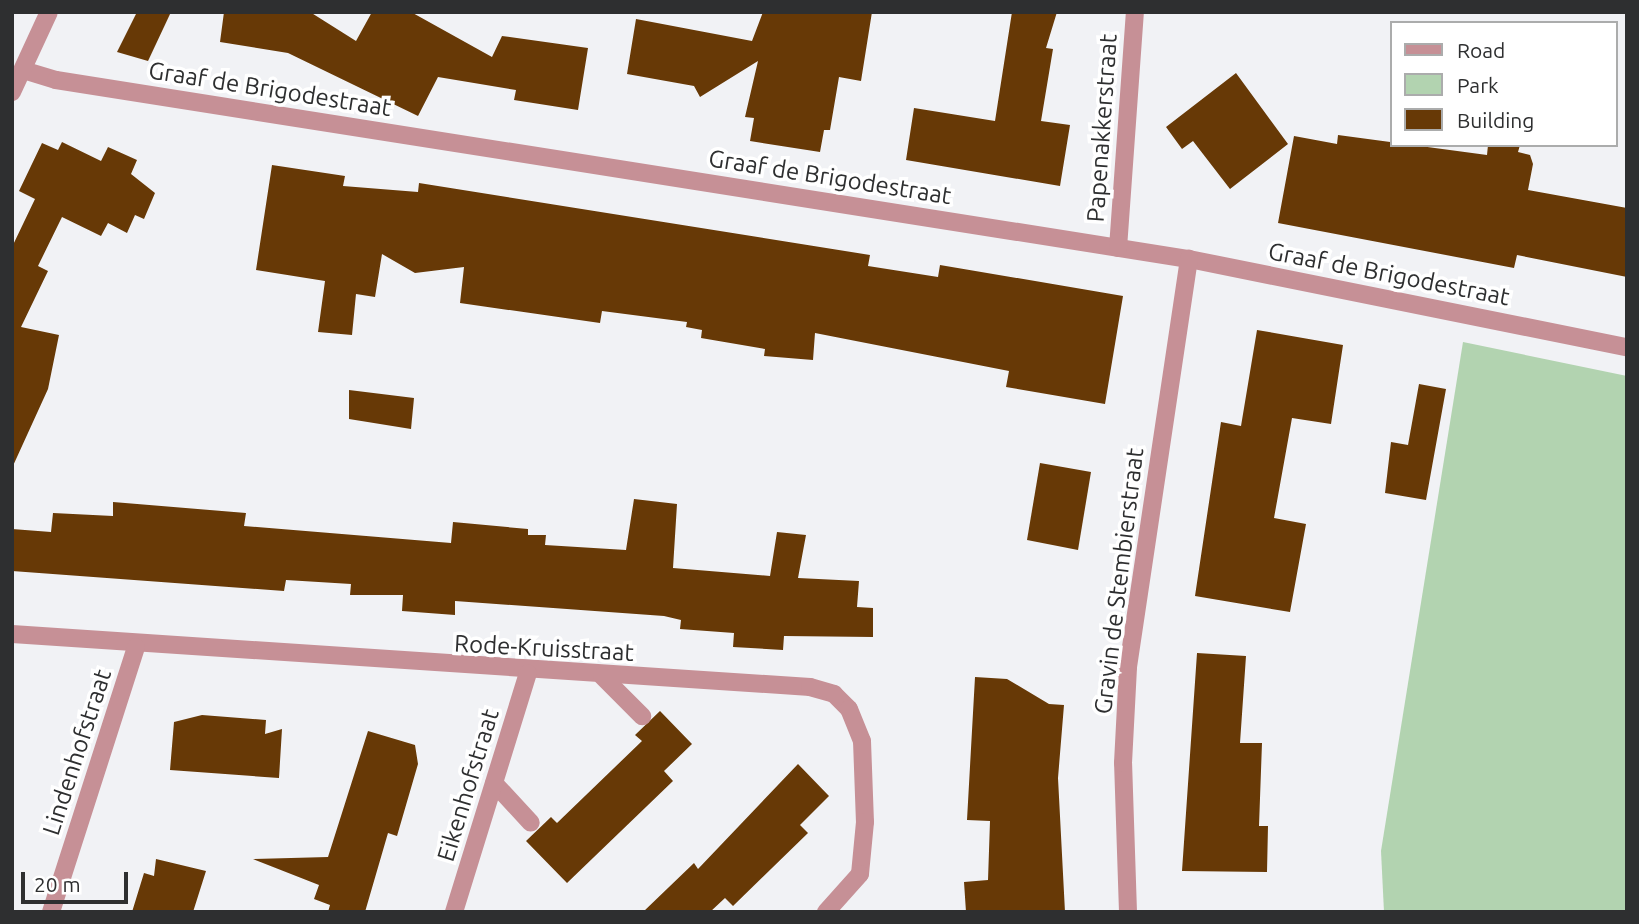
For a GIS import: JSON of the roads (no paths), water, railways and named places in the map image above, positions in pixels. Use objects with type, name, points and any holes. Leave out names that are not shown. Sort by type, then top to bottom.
[{"type":"street","points":[[12,92],[49,12]]},
{"type":"street","name":"Papenakkerstraat","points":[[1118,248],[1135,12]]},
{"type":"street","name":"Graaf de Brigodestraat","points":[[23,69],[70,82],[1189,259],[1627,347]]},
{"type":"street","name":"Gravin de Stembierstraat","points":[[1128,912],[1123,763],[1128,667],[1189,259]]},
{"type":"street","name":"Rode-Kruisstraat","points":[[12,634],[136,647],[528,673],[810,687],[834,694],[849,709],[862,741],[860,874],[826,912]]},
{"type":"street","name":"Lindenhofstraat","points":[[51,912],[136,647]]},
{"type":"street","name":"Eikenhofstraat","points":[[454,912],[528,673]]},
{"type":"street","points":[[602,676],[642,716]]},
{"type":"street","points":[[494,783],[531,822]]}]
